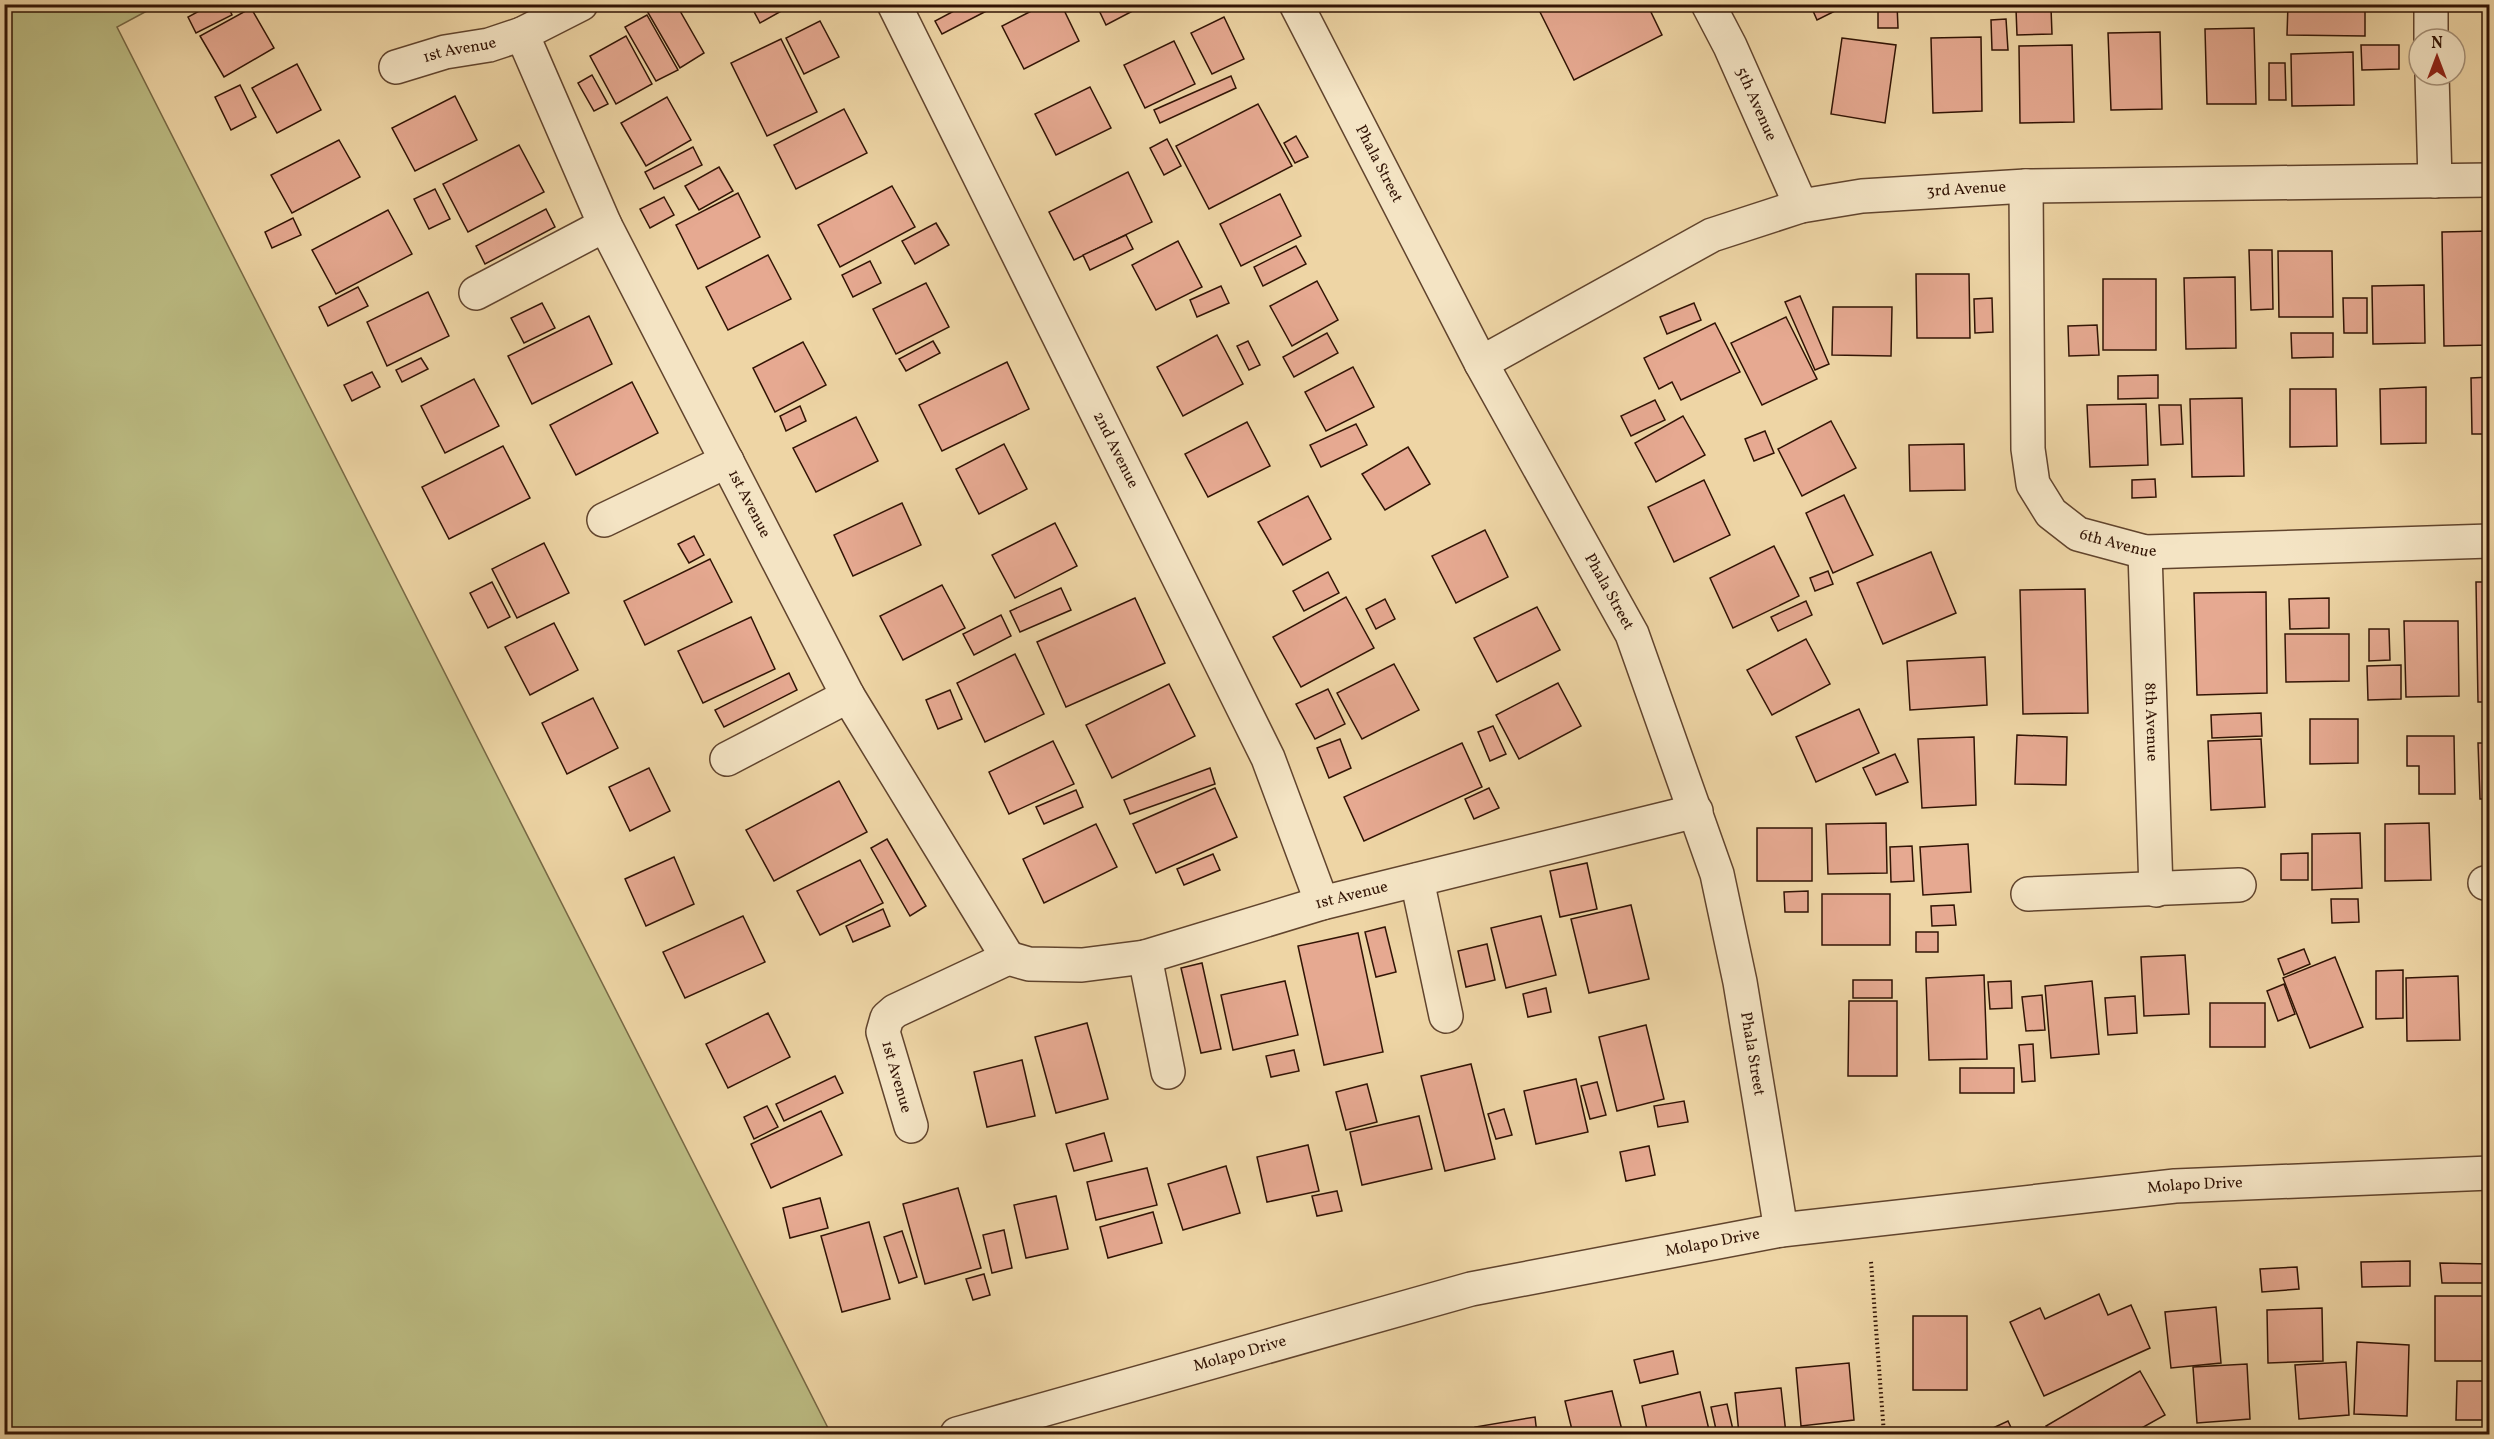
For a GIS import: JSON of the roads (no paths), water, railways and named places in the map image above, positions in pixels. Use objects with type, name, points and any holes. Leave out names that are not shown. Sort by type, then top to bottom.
[{"type":"street","name":"1st Avenue","points":[[396,67],[445,52],[489,45],[522,34],[581,4]]},
{"type":"street","name":"2nd Avenue","points":[[894,4],[1268,758],[1322,903]]},
{"type":"street","name":"Phala Street","points":[[1296,4],[1480,363],[1632,634],[1717,874],[1740,982],[1780,1230]]},
{"type":"street","name":"5th Avenue","points":[[1708,4],[1730,46],[1801,206]]},
{"type":"street","points":[[2431,4],[2432,27]]},
{"type":"street","name":"1st Avenue","points":[[522,34],[605,225],[848,696],[1008,958]]},
{"type":"street","points":[[2432,87],[2435,181]]},
{"type":"street","name":"3rd Avenue","points":[[1480,363],[1713,235],[1801,206],[1862,196],[2026,186],[2490,180]]},
{"type":"street","name":"6th Avenue","points":[[2026,186],[2028,449],[2033,484],[2051,513],[2078,534],[2145,552],[2490,541]]},
{"type":"street","points":[[476,293],[605,225]]},
{"type":"street","points":[[604,520],[727,460]]},
{"type":"street","name":"8th Avenue","points":[[2145,552],[2156,890]]},
{"type":"street","points":[[727,759],[848,696]]},
{"type":"street","name":"1st Avenue","points":[[911,1126],[883,1032],[887,1018],[895,1011],[1008,958],[1029,964],[1082,965],[1145,957],[1322,903],[1696,811]]},
{"type":"street","points":[[1417,880],[1446,1016]]},
{"type":"street","points":[[2028,894],[2239,885]]},
{"type":"street","points":[[1145,957],[1168,1072]]},
{"type":"street","name":"Molapo Drive","points":[[957,1434],[1472,1289],[1780,1230],[2175,1186],[2490,1173]]}]
